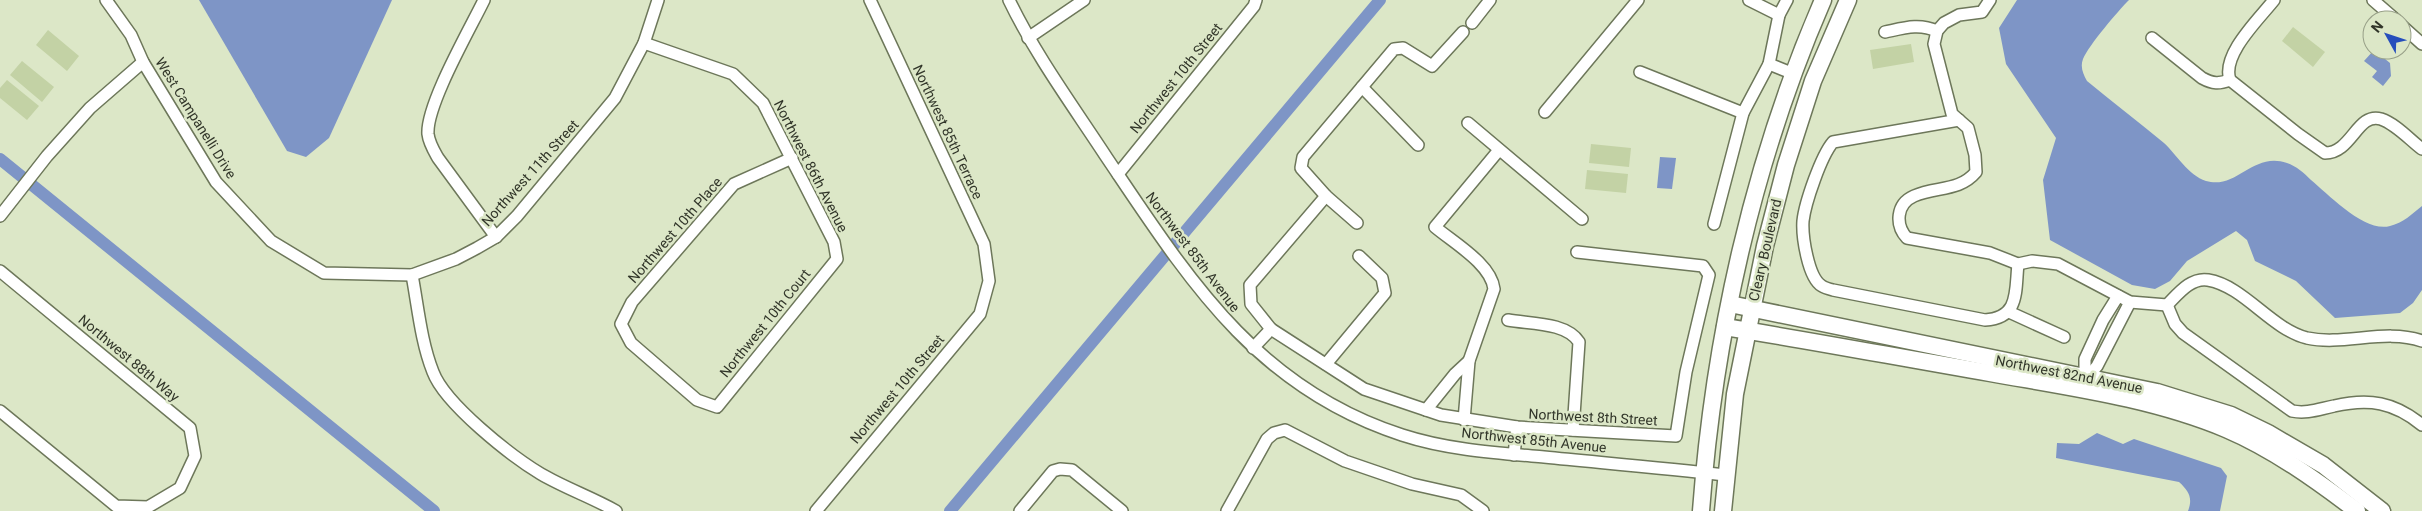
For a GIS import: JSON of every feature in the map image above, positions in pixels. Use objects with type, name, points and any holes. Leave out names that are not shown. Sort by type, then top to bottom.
[{"type":"street","name":"West Campanelli Drive","points":[[106,0],[131,35],[143,62],[216,182],[271,241],[324,273]]},
{"type":"street","points":[[484,0],[433,105],[428,133],[431,146],[438,158],[496,237]]},
{"type":"street","name":"Northwest 11th Street","points":[[324,273],[412,275],[456,259],[496,237],[602,116],[615,98],[644,43],[658,0]]},
{"type":"street","name":"Northwest 85th Terrace","points":[[870,0],[984,244],[990,281]]},
{"type":"street","name":"Northwest 85th Avenue","points":[[1008,0],[1028,38],[1160,237],[1192,279],[1232,328],[1278,370],[1307,391],[1364,421],[1429,443],[1514,455],[1725,474]]},
{"type":"street","points":[[1028,38],[1084,0]]},
{"type":"street","name":"Northwest 10th Street","points":[[1118,174],[1254,6],[1256,0]]},
{"type":"street","points":[[1472,23],[1490,0]]},
{"type":"street","points":[[1545,112],[1638,0]]},
{"type":"street","points":[[1749,0],[1780,15]]},
{"type":"street","points":[[1714,224],[1742,113],[1768,64],[1780,15],[1787,0]]},
{"type":"street","name":"Cleary Boulevard","points":[[1701,511],[1704,472],[1730,304],[1762,173],[1794,74],[1823,0]]},
{"type":"street","name":"Cleary Boulevard","points":[[1723,511],[1725,474],[1735,394],[1751,308],[1786,165],[1814,81],[1848,0]]},
{"type":"street","points":[[1990,0],[1982,12],[1959,16],[1944,23],[1937,31],[1934,44],[1952,114],[1968,128],[1975,155],[1976,172],[1968,181],[1960,185],[1913,196],[1904,203],[1899,214],[1898,224],[1907,238],[1990,253],[2018,264],[2032,261],[2058,264],[2130,302],[2167,305],[2185,287],[2206,280],[2222,284],[2286,328],[2308,338],[2398,337],[2422,340]]},
{"type":"street","points":[[2274,0],[2233,52],[2227,71],[2230,80],[2325,153],[2338,151],[2359,127],[2373,119],[2387,122],[2422,149]]},
{"type":"street","points":[[2373,0],[2384,10]]},
{"type":"street","points":[[1886,32],[1914,26],[1926,26],[1937,31]]},
{"type":"street","points":[[1356,223],[1326,196],[1302,168],[1303,157],[1394,49],[1403,48],[1432,66],[1463,32]]},
{"type":"street","points":[[2412,35],[2422,44]]},
{"type":"street","points":[[2152,38],[2202,78],[2212,83],[2220,84],[2230,80]]},
{"type":"street","name":"Northwest 86th Avenue","points":[[644,43],[733,74],[763,103],[834,242],[837,259]]},
{"type":"street","points":[[0,216],[90,108],[143,62]]},
{"type":"street","points":[[1768,64],[1794,74]]},
{"type":"street","points":[[1640,72],[1742,113]]},
{"type":"street","points":[[1362,87],[1418,145]]},
{"type":"street","points":[[1959,120],[1833,142],[1820,165],[1803,220],[1803,237],[1812,273],[1820,286],[1833,290],[1985,320],[1999,319],[2009,312],[2014,303],[2018,264]]},
{"type":"street","points":[[1468,123],[1582,219]]},
{"type":"street","points":[[1464,420],[1469,361],[1494,289],[1493,281],[1486,269],[1434,227],[1499,150]]},
{"type":"street","name":"Northwest 10th Place","points":[[717,407],[697,400],[631,343],[621,324],[632,302],[734,184],[792,158]]},
{"type":"street","name":"Northwest 8th Street","points":[[1326,196],[1250,285],[1251,304],[1271,329],[1364,389],[1426,410],[1464,420],[1518,427],[1676,436],[1686,372],[1709,274],[1703,266],[1577,252]]},
{"type":"street","points":[[1326,364],[1385,293],[1382,278],[1359,256]]},
{"type":"street","name":"Northwest 10th Court","points":[[717,407],[837,259]]},
{"type":"street","name":"Northwest 88th Way","points":[[0,271],[190,428],[195,456],[180,488],[148,507],[116,506],[0,411]]},
{"type":"street","points":[[412,275],[426,349],[434,374],[443,390],[476,423],[538,472],[616,511]]},
{"type":"street","name":"Northwest 10th Street","points":[[816,511],[980,314],[990,281]]},
{"type":"street","points":[[2085,384],[2085,359],[2103,320],[2118,296]]},
{"type":"street","points":[[2085,384],[2097,366],[2130,302]]},
{"type":"street","name":"Northwest 82nd Avenue","points":[[1730,304],[2085,384],[2226,429],[2311,477],[2357,511]]},
{"type":"street","points":[[2167,305],[2175,324],[2183,333],[2292,410],[2310,412],[2348,403],[2376,403],[2406,411],[2422,425]]},
{"type":"street","points":[[2009,312],[2064,337]]},
{"type":"street","points":[[1508,320],[1564,329],[1574,334],[1579,342],[1573,430]]},
{"type":"street","points":[[2103,320],[2117,326]]},
{"type":"street","name":"Northwest 82nd Avenue","points":[[1725,327],[2085,384],[2157,392],[2231,415],[2323,465],[2382,511]]},
{"type":"street","points":[[1253,348],[1271,329]]},
{"type":"street","points":[[1426,410],[1455,374],[1469,361]]},
{"type":"street","points":[[1514,455],[1518,427]]},
{"type":"street","points":[[1227,511],[1267,439],[1274,433],[1285,430],[1345,461],[1412,484],[1461,495],[1483,511]]},
{"type":"street","points":[[1020,511],[1053,471],[1060,469],[1072,470],[1122,511]]},
{"type":"green space","points":[[2293,27],[2325,52],[2313,67],[2282,41]]},
{"type":"green space","points":[[48,30],[79,56],[67,71],[36,45]]},
{"type":"green space","points":[[1911,44],[1914,62],[1873,69],[1870,50]]},
{"type":"green space","points":[[22,61],[54,87],[42,102],[10,75]]},
{"type":"green space","points":[[7,80],[39,106],[27,120],[0,98],[0,88]]},
{"type":"green space","points":[[1591,144],[1631,148],[1629,167],[1589,163]]},
{"type":"green space","points":[[1587,170],[1628,174],[1626,193],[1585,189]]},
{"type":"water","points":[[199,0],[392,0],[329,138],[306,157],[287,151]]},
{"type":"water","points":[[2017,0],[2129,0],[2091,45],[2082,62],[2083,73],[2087,81],[2164,143],[2188,170],[2200,178],[2206,181],[2217,182],[2227,180],[2264,162],[2275,161],[2287,163],[2297,168],[2337,203],[2370,224],[2380,227],[2395,225],[2422,206],[2422,290],[2413,303],[2400,313],[2335,318],[2296,281],[2255,261],[2247,240],[2236,231],[2187,261],[2170,281],[2155,289],[2132,285],[2050,240],[2043,180],[2056,138],[2006,64],[1999,28]]},
{"type":"water","points":[[2386,60],[2390,63],[2391,76],[2383,86],[2372,77],[2377,71],[2364,61]]},
{"type":"water","points":[[1660,157],[1676,158],[1672,189],[1657,188]]},
{"type":"water","points":[[2097,433],[2123,444],[2134,439],[2221,468],[2227,476],[2220,511],[2188,511],[2190,498],[2185,488],[2179,482],[2056,458],[2057,443],[2079,444]]},
{"type":"waterway","points":[[950,511],[1380,0]]},
{"type":"waterway","points":[[0,159],[434,511]]}]
